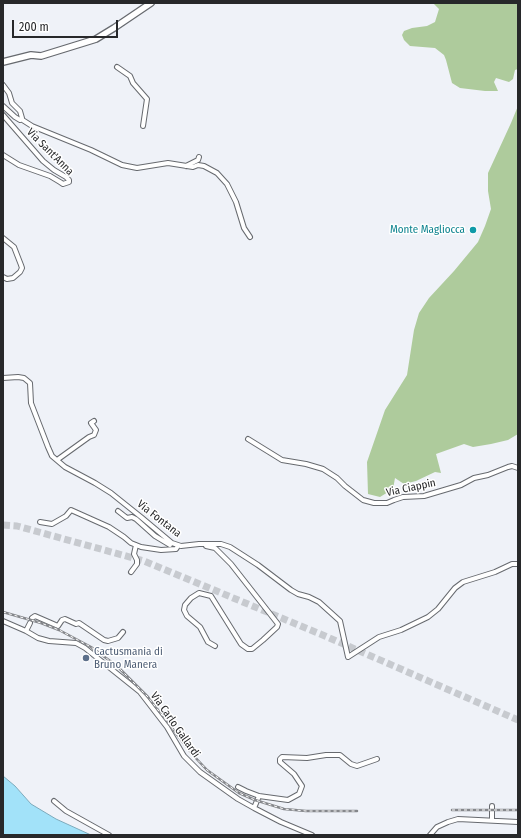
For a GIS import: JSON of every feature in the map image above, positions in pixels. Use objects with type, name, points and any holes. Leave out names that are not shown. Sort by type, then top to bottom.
[{"type":"street","points":[[3,62],[31,55],[41,56],[96,38],[114,28],[151,3]]},
{"type":"street","points":[[117,67],[130,76],[133,83],[147,99],[143,126]]},
{"type":"street","name":"Via Sant'Anna","points":[[3,85],[9,94],[12,103],[20,111],[22,116],[21,119],[20,120],[15,117],[3,106]]},
{"type":"street","name":"Via Sant'Anna","points":[[3,115],[43,161],[66,177],[69,182],[63,184],[50,176],[19,165],[3,155]]},
{"type":"street","points":[[21,119],[32,126],[122,164],[137,168],[168,164],[192,167],[198,165],[204,166],[217,173],[227,184],[236,202],[244,228],[250,237]]},
{"type":"street","points":[[186,166],[198,160],[198,157]]},
{"type":"street","points":[[3,238],[14,247],[22,265],[20,272],[13,278],[7,279],[3,277]]},
{"type":"street","name":"Via Fontana","points":[[3,378],[24,378],[30,383],[31,403],[48,447],[52,456],[65,467],[88,479],[111,494],[141,516],[168,541],[178,547],[199,544],[221,544],[230,547],[291,590],[319,602],[340,621],[348,657],[379,637],[401,630],[428,617],[438,609],[463,582],[495,572],[512,564]]},
{"type":"street","points":[[57,460],[94,435],[96,430],[91,423],[94,420]]},
{"type":"street","name":"Via Ciappin","points":[[248,439],[282,460],[306,464],[323,469],[337,478],[363,500],[374,503],[387,503],[403,497],[424,496],[461,485],[474,478],[488,475],[508,467],[512,466],[518,468]]},
{"type":"street","points":[[40,522],[52,524],[66,516],[71,510],[109,527],[136,546],[151,550],[178,547]]},
{"type":"street","points":[[118,511],[127,518],[132,517],[136,519],[155,536],[178,547]]},
{"type":"street","points":[[190,545],[195,547],[208,546],[215,548],[278,621],[277,627],[252,649],[248,649],[241,644],[211,596],[199,592],[194,595],[185,605],[184,610],[187,616],[200,627],[208,642],[215,646]]},
{"type":"street","points":[[131,572],[137,564],[134,554],[136,546]]},
{"type":"street","points":[[512,564],[518,564]]},
{"type":"street","points":[[512,564],[518,568]]},
{"type":"street","points":[[26,631],[35,616],[58,626],[62,620],[65,619],[79,624],[108,641],[118,638],[123,632]]},
{"type":"street","name":"Via Carlo Gallardi","points":[[3,621],[38,638],[49,641],[76,643],[90,651],[140,692],[168,727],[184,756],[191,764],[254,808],[281,822],[312,835]]},
{"type":"street","points":[[238,786],[246,792],[259,796],[288,800],[301,792],[302,785],[294,774],[280,762],[282,757],[307,758],[340,755],[351,764],[358,766],[377,758]]},
{"type":"street","points":[[254,808],[259,796]]},
{"type":"street","points":[[54,802],[66,811],[109,835]]},
{"type":"street","points":[[492,806],[492,820]]},
{"type":"street","points":[[430,835],[437,827],[458,819],[518,822]]},
{"type":"green space","points":[[433,3],[518,3],[518,69],[515,70],[513,79],[509,82],[496,78],[494,82],[498,91],[460,88],[452,83],[444,55],[435,48],[410,46],[404,40],[402,35],[404,31],[412,28],[427,26],[435,22],[439,9]]},
{"type":"green space","points":[[518,106],[518,434],[508,440],[473,447],[464,444],[436,454],[441,473],[435,472],[416,481],[404,484],[395,478],[393,489],[380,497],[368,494],[367,462],[385,410],[407,375],[414,330],[419,313],[429,298],[478,242],[491,209],[488,191],[488,173]]},
{"type":"water","points":[[3,776],[15,786],[31,804],[56,819],[91,835],[3,835]]},
{"type":"tunnel","points":[[3,525],[17,526],[144,561],[325,636],[518,720]]},
{"type":"railway","points":[[3,612],[59,630],[91,647],[117,666],[148,697],[192,754],[207,770],[239,793],[255,800],[284,809],[306,811],[357,811]]},
{"type":"railway","points":[[452,810],[518,810]]},
{"type":"place","name":"Monte Magliocca","points":[[473,230]]},
{"type":"place","name":"Cactusmania di Bruno Manera","points":[[86,658]]}]
